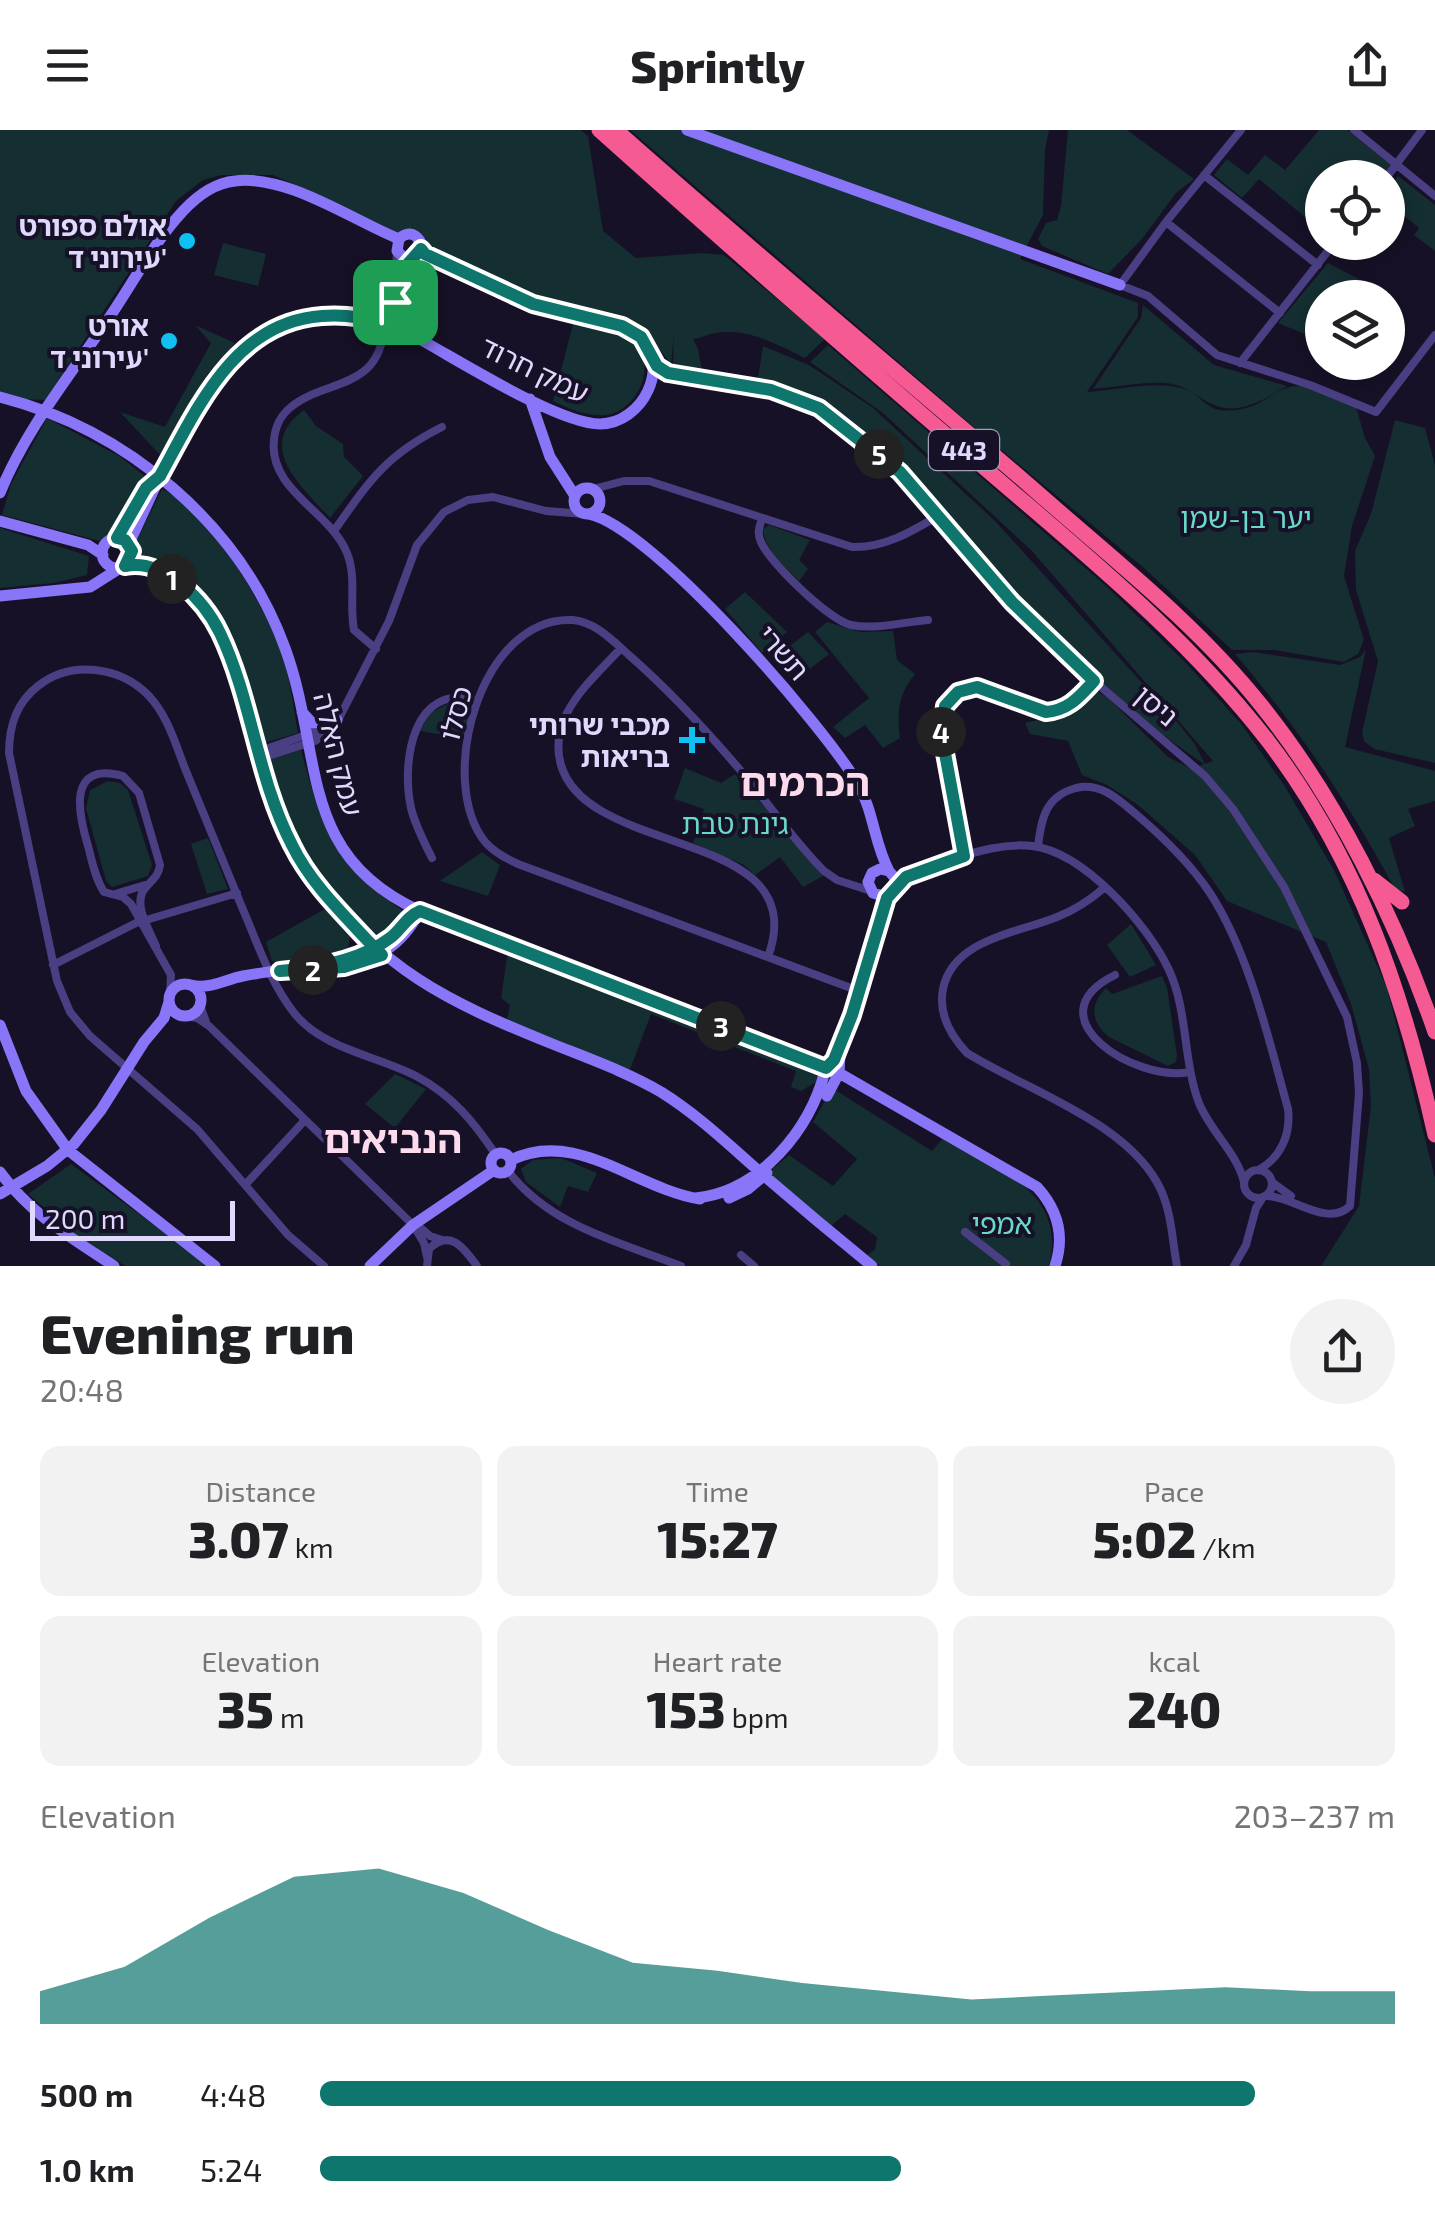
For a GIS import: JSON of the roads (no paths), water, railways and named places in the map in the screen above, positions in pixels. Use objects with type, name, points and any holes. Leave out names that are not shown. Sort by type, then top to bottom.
[{"type":"highway","name":"443","points":[[599,130],[786,299],[1136,599],[1213,675],[1269,743],[1304,794],[1363,901],[1400,996],[1435,1134]]},
{"type":"highway","name":"443","points":[[616,130],[1180,617],[1242,681],[1286,738],[1359,861],[1404,952],[1435,1032]]},
{"type":"highway","points":[[1359,861],[1380,887],[1402,902]]},
{"type":"street","points":[[687,130],[1148,296],[1217,356],[1328,391],[1376,412],[1435,335]]},
{"type":"street","points":[[1120,285],[1242,130]]},
{"type":"street","points":[[1354,130],[1391,160]]},
{"type":"street","points":[[1399,160],[1422,130]]},
{"type":"street","points":[[1405,171],[1435,196]]},
{"type":"street","points":[[1204,175],[1318,265]]},
{"type":"street","points":[[0,492],[46,412],[172,226],[187,208],[216,186],[246,180],[286,187],[398,245],[403,258],[418,253]]},
{"type":"street","points":[[1166,222],[1280,313]]},
{"type":"street","points":[[376,649],[354,630],[352,573],[346,550],[334,530],[283,478],[274,457],[274,434],[291,406],[356,378],[375,359],[384,331],[376,318],[396,270],[398,245],[406,234],[414,235],[420,241],[418,253],[404,272],[394,306],[400,322],[384,331]]},
{"type":"street","name":"עמק חרוד","points":[[418,253],[533,304],[622,326],[641,337],[652,359]]},
{"type":"street","points":[[1240,363],[1322,260]]},
{"type":"street","points":[[381,312],[396,314]]},
{"type":"street","name":"עמק חרוד","points":[[160,476],[208,393],[248,344],[274,328],[306,318],[360,317],[384,331],[414,336],[559,414],[589,423],[610,423],[636,409],[650,386]]},
{"type":"street","points":[[650,386],[652,359]]},
{"type":"street","name":"ניסן","points":[[652,359],[663,370],[682,377],[771,390],[819,408],[900,472],[1012,602],[1094,681],[1205,776],[1233,808],[1284,887],[1342,1004],[1355,1048],[1359,1116],[1353,1185]]},
{"type":"street","name":"ניסן","points":[[650,386],[660,379],[682,377]]},
{"type":"street","name":"עמק האלה","points":[[0,397],[99,436],[160,476],[220,538],[262,598],[287,651],[324,810],[344,852],[371,883],[420,911],[832,1071],[1007,1167],[1038,1187],[1051,1204],[1059,1225],[1056,1266]]},
{"type":"street","points":[[530,399],[550,456],[575,498],[577,509],[587,514]]},
{"type":"street","points":[[542,432],[550,416],[559,414]]},
{"type":"street","points":[[334,530],[389,459],[442,427]]},
{"type":"street","points":[[563,475],[596,494]]},
{"type":"street","points":[[65,591],[95,576],[105,546],[117,538],[146,488],[160,476]]},
{"type":"street","points":[[0,596],[65,591],[97,584],[122,567],[131,560],[132,537],[160,476]]},
{"type":"street","points":[[557,512],[568,510],[580,490],[596,494],[618,483],[648,481],[840,544],[865,548],[898,538],[938,516]]},
{"type":"street","points":[[258,756],[329,732],[376,649],[418,544],[444,512],[468,500],[493,498],[557,512],[587,514],[597,510],[596,494]]},
{"type":"street","name":"תשרי","points":[[596,494],[611,523]]},
{"type":"street","name":"תשרי","points":[[587,514],[611,523],[702,599],[828,739],[861,790],[890,872]]},
{"type":"street","points":[[762,519],[759,534],[764,548],[832,616],[865,626],[928,620]]},
{"type":"street","points":[[0,522],[88,545],[111,566],[142,564],[160,571],[207,611],[229,657],[258,756],[292,847],[325,893],[378,951],[408,976],[446,997],[660,1091],[872,1266]]},
{"type":"street","points":[[117,538],[131,547]]},
{"type":"street","name":"כסלו","points":[[859,991],[518,864],[496,852],[477,828],[466,796],[466,760],[478,701],[489,674],[510,646],[544,624],[581,621],[603,633],[684,704],[819,866],[844,883],[873,893]]},
{"type":"street","points":[[621,648],[565,715],[558,750],[563,772],[580,795],[605,814],[722,859],[746,874],[765,894],[773,916],[768,958]]},
{"type":"street","points":[[324,1266],[288,1235],[197,1129],[90,1036],[62,997],[10,770],[8,740],[12,720],[37,687],[69,672],[105,671],[141,689],[164,718],[236,893],[301,1021],[332,1040],[436,1088],[464,1112],[496,1155],[504,1154],[504,1167],[556,1216],[681,1266]]},
{"type":"street","points":[[964,856],[940,727],[950,698],[977,687],[1046,712],[1058,711],[1076,701],[1094,681]]},
{"type":"street","points":[[432,858],[409,795],[413,741],[422,719],[441,700],[458,697],[478,701]]},
{"type":"street","points":[[301,710],[312,722],[340,716]]},
{"type":"street","points":[[0,713],[12,720]]},
{"type":"street","points":[[142,920],[140,900],[158,875],[160,864],[138,793],[123,776],[101,774],[84,785],[78,808],[98,883],[104,892],[127,900],[142,920],[169,972],[175,1013],[194,1014],[207,991],[223,981]]},
{"type":"street","points":[[1038,846],[1050,802],[1071,790],[1096,788],[1110,793],[1154,829],[1208,891],[1242,959],[1288,1109],[1288,1132],[1274,1158],[1272,1181],[1234,1265]]},
{"type":"street","name":"תשרי","points":[[870,875],[877,862],[878,844]]},
{"type":"street","points":[[844,883],[858,883],[880,869],[914,873],[1010,845],[1038,846],[1066,857],[1138,922],[1170,972],[1190,1072],[1204,1115],[1237,1165],[1254,1214]]},
{"type":"street","points":[[370,1266],[414,1224],[534,1150],[567,1151],[696,1198],[728,1198],[762,1178],[795,1147],[813,1122],[893,891],[895,878],[890,872]]},
{"type":"street","points":[[873,893],[883,896],[914,873]]},
{"type":"street","points":[[870,875],[882,918]]},
{"type":"street","points":[[111,895],[153,882]]},
{"type":"street","points":[[1104,888],[1077,908],[995,938],[961,958],[948,972],[944,986],[941,999],[945,1021],[967,1053],[1097,1126],[1140,1157],[1167,1207],[1178,1266]]},
{"type":"street","points":[[53,966],[142,920],[236,893]]},
{"type":"street","points":[[275,972],[344,967],[378,951],[408,918],[420,911]]},
{"type":"street","points":[[346,958],[357,944],[356,928]]},
{"type":"street","points":[[7,1194],[70,1152],[90,1128],[160,1023],[178,986],[201,987],[316,967],[378,951]]},
{"type":"street","points":[[169,972],[199,992],[209,1026]]},
{"type":"street","points":[[1115,976],[1100,983],[1086,1002],[1084,1020],[1094,1040],[1153,1072],[1190,1072]]},
{"type":"street","points":[[160,1023],[171,1016],[184,1016],[209,1026],[414,1224],[430,1236],[460,1243],[478,1266]]},
{"type":"street","points":[[0,1025],[20,1078],[46,1122],[70,1152],[215,1266]]},
{"type":"street","points":[[246,1184],[305,1120]]},
{"type":"street","points":[[46,1122],[67,1133],[90,1128]]},
{"type":"street","points":[[89,1170],[84,1156],[90,1128]]},
{"type":"street","points":[[736,1150],[744,1173],[736,1186]]},
{"type":"street","points":[[1244,1182],[1274,1158]]},
{"type":"street","points":[[1237,1165],[1255,1170],[1288,1195],[1331,1210],[1346,1205],[1353,1185]]},
{"type":"street","points":[[0,1172],[7,1194],[114,1266]]},
{"type":"street","points":[[696,1198],[723,1194],[762,1178]]},
{"type":"street","points":[[1250,1196],[1282,1198],[1337,1215],[1350,1206],[1353,1185]]},
{"type":"street","points":[[414,1224],[427,1262]]},
{"type":"street","points":[[965,1232],[1006,1264]]},
{"type":"street","points":[[427,1262],[433,1245],[442,1240]]},
{"type":"street","points":[[852,1250],[856,1266]]},
{"type":"street","points":[[742,1255],[754,1266]]},
{"type":"place","name":"אולם ספורט עירוני ד'","points":[[187,241]]},
{"type":"place","name":"אורט עירוני ד'","points":[[169,341]]},
{"type":"place","name":"מכבי שרותי בריאות","points":[[692,740]]},
{"type":"district","name":"הכרמים","points":[[805,781]]},
{"type":"district","name":"הנביאים","points":[[393,1138]]},
{"type":"park label","name":"יער בן-שמן","points":[[1246,517]]},
{"type":"park label","name":"גינת טבת","points":[[735,823]]},
{"type":"park label","name":"אמפי","points":[[1002,1223]]}]
